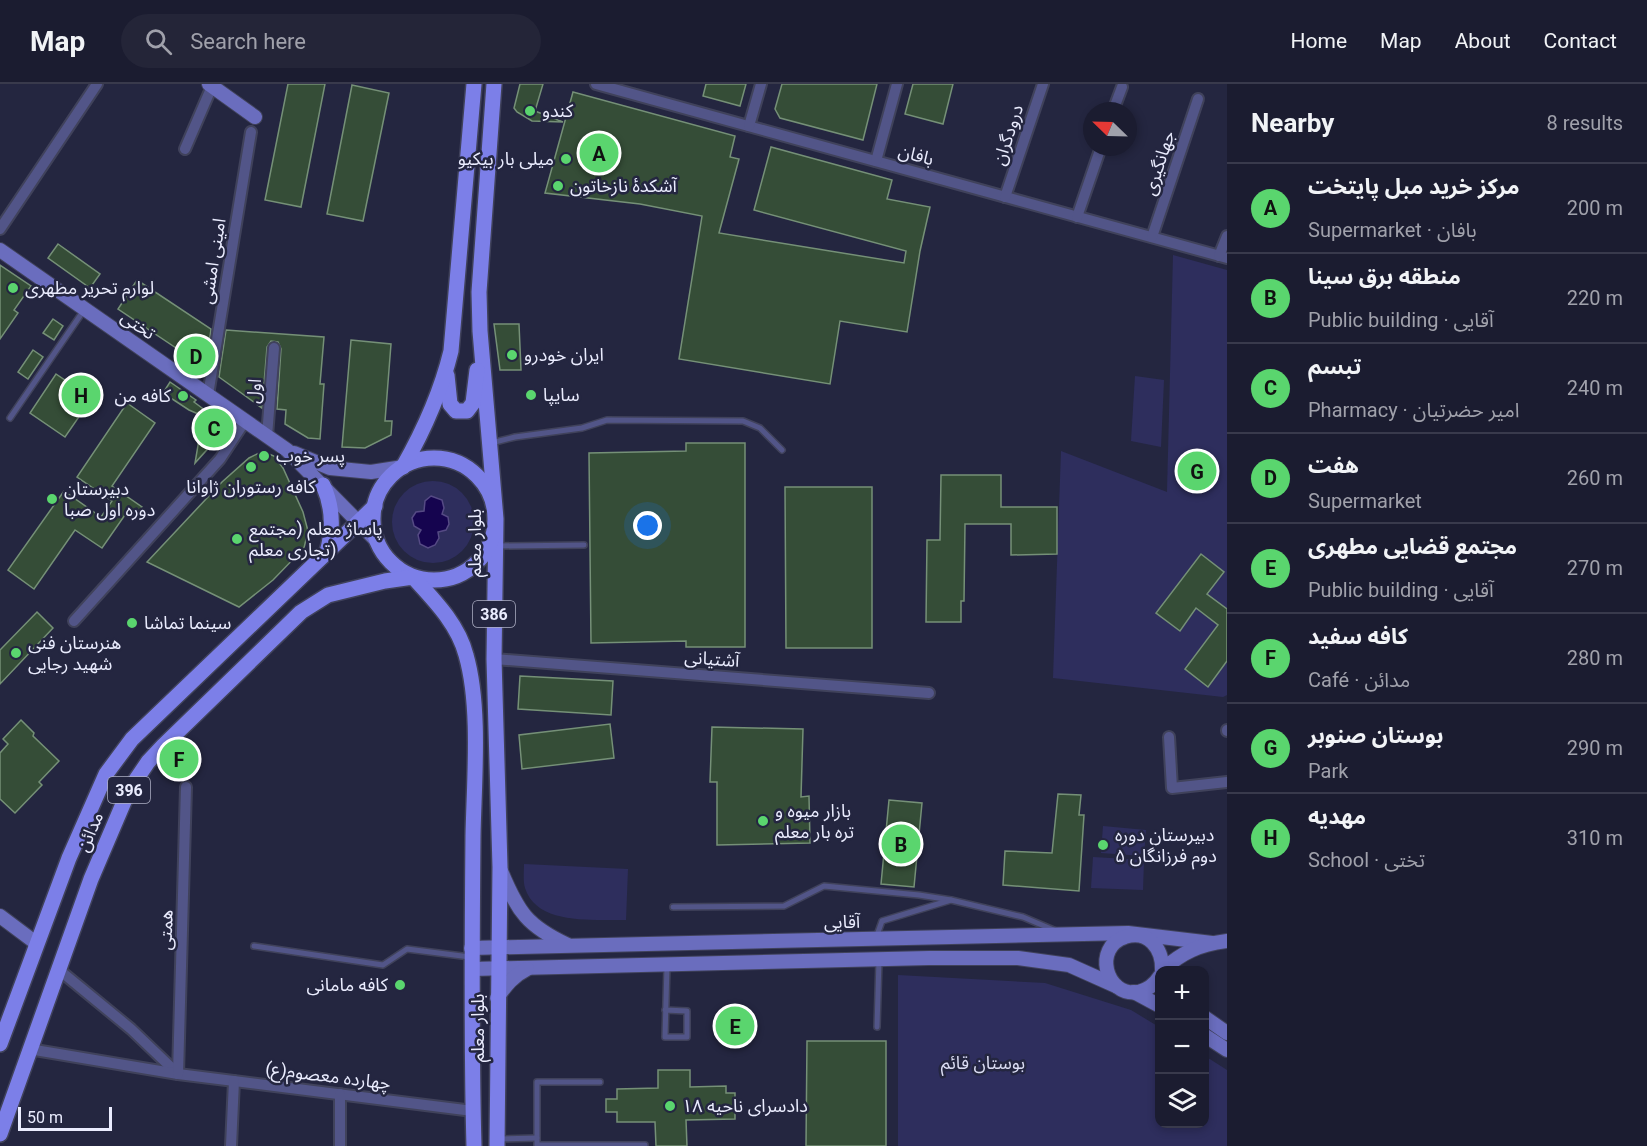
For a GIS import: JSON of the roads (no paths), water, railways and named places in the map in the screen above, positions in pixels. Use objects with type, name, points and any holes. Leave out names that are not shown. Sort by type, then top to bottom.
[{"type":"main road","points":[[403,466],[425,427],[447,369],[451,351],[474,84]]},
{"type":"main road","name":"بلوار معلم","points":[[494,84],[480,281],[480,331],[496,519],[494,659],[500,867],[497,1143]]},
{"type":"main road","points":[[211,85],[255,117]]},
{"type":"main road","name":"تختی","points":[[0,250],[287,450],[378,542]]},
{"type":"main road","points":[[447,369],[450,404],[456,411],[467,411],[473,403],[480,331]]},
{"type":"main road","name":"تختی","points":[[287,450],[330,468],[370,472],[403,466]]},
{"type":"main road","points":[[450,459],[478,475],[488,488],[494,503],[496,519],[492,539],[483,556],[469,569],[452,578],[432,580],[413,577],[386,557],[378,542],[373,524],[375,506],[380,490],[403,466],[418,460],[450,459]]},
{"type":"main road","points":[[323,485],[329,499],[332,528],[326,554]]},
{"type":"main road","name":"مدائن","points":[[0,1044],[69,858],[106,774],[117,758],[132,739],[375,506]]},
{"type":"main road","name":"بلوار معلم","points":[[413,577],[448,618],[459,636],[467,656],[475,711],[472,958],[474,1146]]},
{"type":"main road","name":"مدائن","points":[[0,1134],[91,879],[129,790],[148,762],[301,612],[328,595],[385,581],[413,577]]},
{"type":"main road","points":[[500,867],[519,908],[528,920],[548,935],[573,947]]},
{"type":"main road","points":[[0,916],[36,943]]},
{"type":"main road","name":"آقایی","points":[[472,958],[498,947],[1066,934],[1128,933],[1212,943]]},
{"type":"main road","points":[[1116,986],[1106,970],[1105,961],[1108,951],[1121,938],[1131,935],[1140,936],[1156,945],[1160,952],[1162,966]]},
{"type":"main road","name":"آقایی","points":[[1167,966],[1184,953],[1212,943],[1227,941]]},
{"type":"main road","points":[[472,958],[498,968],[1018,958],[1069,965],[1155,1003]]},
{"type":"main road","points":[[497,998],[508,982],[530,968]]},
{"type":"main road","points":[[1134,992],[1152,986],[1155,982]]},
{"type":"main road","points":[[1208,1020],[1227,1033]]},
{"type":"main road","points":[[1209,1038],[1227,1050]]},
{"type":"street","points":[[0,229],[98,84]]},
{"type":"street","name":"بافان","points":[[596,84],[628,88],[749,126],[1223,257]]},
{"type":"street","points":[[749,126],[760,84]]},
{"type":"street","points":[[876,161],[897,84]]},
{"type":"street","name":"درودگران","points":[[1005,197],[1042,84]]},
{"type":"street","points":[[185,149],[211,85]]},
{"type":"street","points":[[1116,102],[1122,87]]},
{"type":"street","name":"جهانگیری","points":[[1152,237],[1198,99]]},
{"type":"street","name":"امینی امشی","points":[[208,395],[251,132]]},
{"type":"street","points":[[1077,217],[1098,156]]},
{"type":"street","points":[[1223,257],[1227,236]]},
{"type":"street","name":"اول","points":[[267,436],[274,348]]},
{"type":"street","points":[[74,621],[220,459],[245,421]]},
{"type":"street","name":"آشتیانی","points":[[494,659],[929,693]]},
{"type":"street","points":[[1169,737],[1172,788],[1227,782]]},
{"type":"street","name":"همتی","points":[[178,1074],[186,787]]},
{"type":"street","points":[[58,969],[131,1029],[178,1074]]},
{"type":"street","name":"چهارده معصوم(ع)","points":[[29,1049],[178,1074],[473,1111]]},
{"type":"street","points":[[231,1146],[234,1081]]},
{"type":"street","points":[[340,1095],[340,1146]]},
{"type":"lane","points":[[10,417],[84,310]]},
{"type":"lane","points":[[489,443],[582,428],[607,420],[743,421],[760,428],[782,450]]},
{"type":"lane","points":[[495,546],[584,545]]},
{"type":"lane","points":[[673,907],[784,906],[824,886],[951,900],[1023,918],[1066,934]]},
{"type":"lane","points":[[875,939],[882,921],[951,900]]},
{"type":"lane","points":[[254,946],[383,965],[407,949],[472,958]]},
{"type":"lane","points":[[877,1027],[879,959]]},
{"type":"lane","points":[[665,1010],[687,1011],[687,1037],[665,1037],[665,1010],[667,964]]},
{"type":"lane","points":[[600,1082],[537,1082],[537,1145],[645,1145]]},
{"type":"lane","points":[[497,1143],[537,1138]]},
{"type":"place","name":"کندو","points":[[530,111]]},
{"type":"place","name":"مرکز خرید مبل پایتخت","points":[[599,153]]},
{"type":"place","name":"میلی بار بیکیو","points":[[566,159]]},
{"type":"place","name":"آشکدهٔ نازخاتون","points":[[558,186]]},
{"type":"place","name":"لوارم تحریر مطهری","points":[[13,288]]},
{"type":"place","name":"ایران خودرو","points":[[512,355]]},
{"type":"place","name":"هفت","points":[[196,356]]},
{"type":"place","name":"مهدیه","points":[[81,395]]},
{"type":"place","name":"سایپا","points":[[531,395]]},
{"type":"place","name":"کافه من","points":[[183,396]]},
{"type":"place","name":"تبسم","points":[[214,428]]},
{"type":"place","name":"پسر خوب","points":[[264,456]]},
{"type":"place","name":"کافه رستوران ژاوانا","points":[[251,467]]},
{"type":"place","name":"بوستان صنوبر","points":[[1197,471]]},
{"type":"place","name":"دبیرستان دوره اول صبا","points":[[52,499]]},
{"type":"place","name":"پاساژ معلم (مجتمع تجاری معلم)","points":[[237,539]]},
{"type":"place","name":"سینما تماشا","points":[[132,623]]},
{"type":"place","name":"هنرستان فنی شهید رجایی","points":[[16,653]]},
{"type":"place","name":"کافه سفید","points":[[179,759]]},
{"type":"place","name":"بازار میوه و تره بار معلم","points":[[763,821]]},
{"type":"place","name":"منطقه برق سینا","points":[[901,844]]},
{"type":"place","name":"دبیرستان دوره دوم فرزانگان ۵","points":[[1103,845]]},
{"type":"place","name":"کافه مامانی","points":[[400,985]]},
{"type":"place","name":"مجتمع قضایی مطهری","points":[[735,1026]]},
{"type":"place","name":"دادسرای ناحیه ۱۸","points":[[670,1106]]},
{"type":"park label","name":"بوستان قائم","points":[[983,1063]]}]
